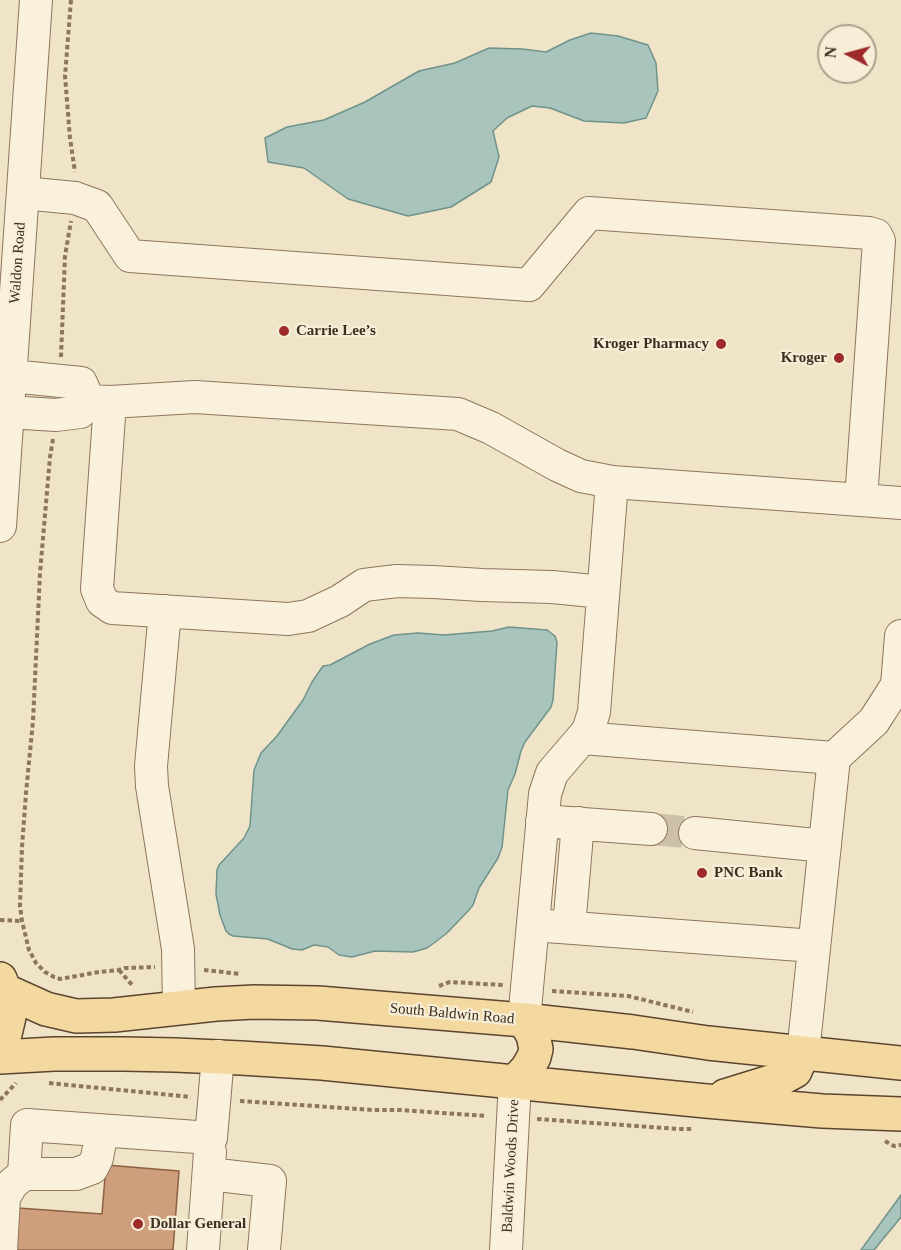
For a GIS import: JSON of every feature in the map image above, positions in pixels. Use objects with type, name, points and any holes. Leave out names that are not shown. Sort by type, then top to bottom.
[{"type":"main road","name":"South Baldwin Road","points":[[3,985],[46,1009],[76,1016],[114,1015],[254,1002],[318,1003],[524,1020],[708,1043],[901,1063]]},
{"type":"main road","points":[[0,1043],[9,1017],[9,1000],[3,985]]},
{"type":"main road","points":[[515,1082],[534,1057],[536,1049],[533,1035],[524,1020]]},
{"type":"main road","points":[[704,1114],[795,1071],[803,1053]]},
{"type":"main road","points":[[0,1057],[54,1054],[175,1054],[322,1063],[515,1082],[704,1114],[822,1111],[892,1126]]},
{"type":"street","name":"Waldon Road","points":[[0,526],[11,376],[14,190],[36,0]]},
{"type":"street","points":[[14,190],[75,187],[97,206],[130,256],[528,285],[590,213],[876,235],[879,241],[861,500]]},
{"type":"street","points":[[11,376],[81,383],[100,401],[97,589],[102,601],[112,608],[288,619],[308,616],[340,601],[364,585],[397,581],[552,587],[603,592]]},
{"type":"street","points":[[8,412],[57,415],[80,412],[100,401],[195,397],[458,414],[491,428],[581,476],[612,482],[901,503]]},
{"type":"street","points":[[524,1020],[545,794],[552,773],[588,731],[594,712],[612,482]]},
{"type":"street","points":[[165,611],[151,766],[152,786],[178,949],[179,1008]]},
{"type":"street","points":[[803,1053],[834,758],[874,721],[897,685],[901,636]]},
{"type":"street","points":[[582,738],[834,758]]},
{"type":"street","points":[[542,821],[651,829]]},
{"type":"street","points":[[569,927],[578,824]]},
{"type":"street","points":[[695,833],[825,846]]},
{"type":"street","points":[[533,925],[814,946]]},
{"type":"street","points":[[203,1250],[218,1056]]},
{"type":"street","name":"Baldwin Woods Drive","points":[[506,1250],[515,1082]]},
{"type":"street","points":[[24,1174],[27,1125],[211,1138]]},
{"type":"street","points":[[1,1250],[4,1197],[12,1184],[24,1174],[76,1174],[92,1168],[97,1158],[102,1131]]},
{"type":"street","points":[[208,1174],[270,1181],[264,1250]]},
{"type":"path","points":[[60,381],[66,256],[75,187],[65,76],[71,0]]},
{"type":"path","points":[[57,415],[50,457],[40,573],[34,710],[21,871],[20,906],[29,950],[36,963],[45,972],[60,979],[125,968],[179,967],[217,971]]},
{"type":"path","points":[[0,920],[22,921]]},
{"type":"path","points":[[0,1100],[16,1083],[23,1080]]},
{"type":"path","points":[[44,1082],[164,1095],[363,1110],[400,1110],[679,1129],[704,1114]]},
{"type":"path","points":[[892,1126],[894,1146],[901,1145]]},
{"type":"water","points":[[591,33],[618,36],[648,45],[656,63],[658,91],[646,118],[624,123],[584,121],[550,108],[532,106],[507,118],[493,131],[499,157],[491,182],[451,207],[408,216],[348,199],[304,168],[268,162],[265,138],[287,127],[324,120],[365,102],[419,71],[455,63],[489,48],[546,52]]},
{"type":"water","points":[[509,627],[547,630],[555,636],[557,642],[553,700],[551,707],[521,751],[508,790],[502,847],[469,910],[434,943],[427,948],[413,952],[375,951],[352,957],[339,955],[328,947],[314,945],[302,950],[292,949],[268,939],[229,934],[220,915],[216,894],[217,870],[244,838],[250,826],[254,770],[261,753],[277,736],[303,700],[323,666],[330,665],[370,644],[394,635],[418,633],[444,635],[492,631]]},
{"type":"water","points":[[901,1195],[901,1217],[874,1250],[861,1250]]},
{"type":"building","points":[[106,1165],[179,1171],[173,1250],[15,1250],[18,1208],[102,1214]]},
{"type":"tunnel","points":[[651,829],[695,833]]},
{"type":"place","name":"Carrie Lee’s","points":[[284,331]]},
{"type":"place","name":"Kroger Pharmacy","points":[[721,344]]},
{"type":"place","name":"Kroger","points":[[839,358]]},
{"type":"place","name":"PNC Bank","points":[[702,873]]},
{"type":"place","name":"Dollar General","points":[[138,1224]]}]
